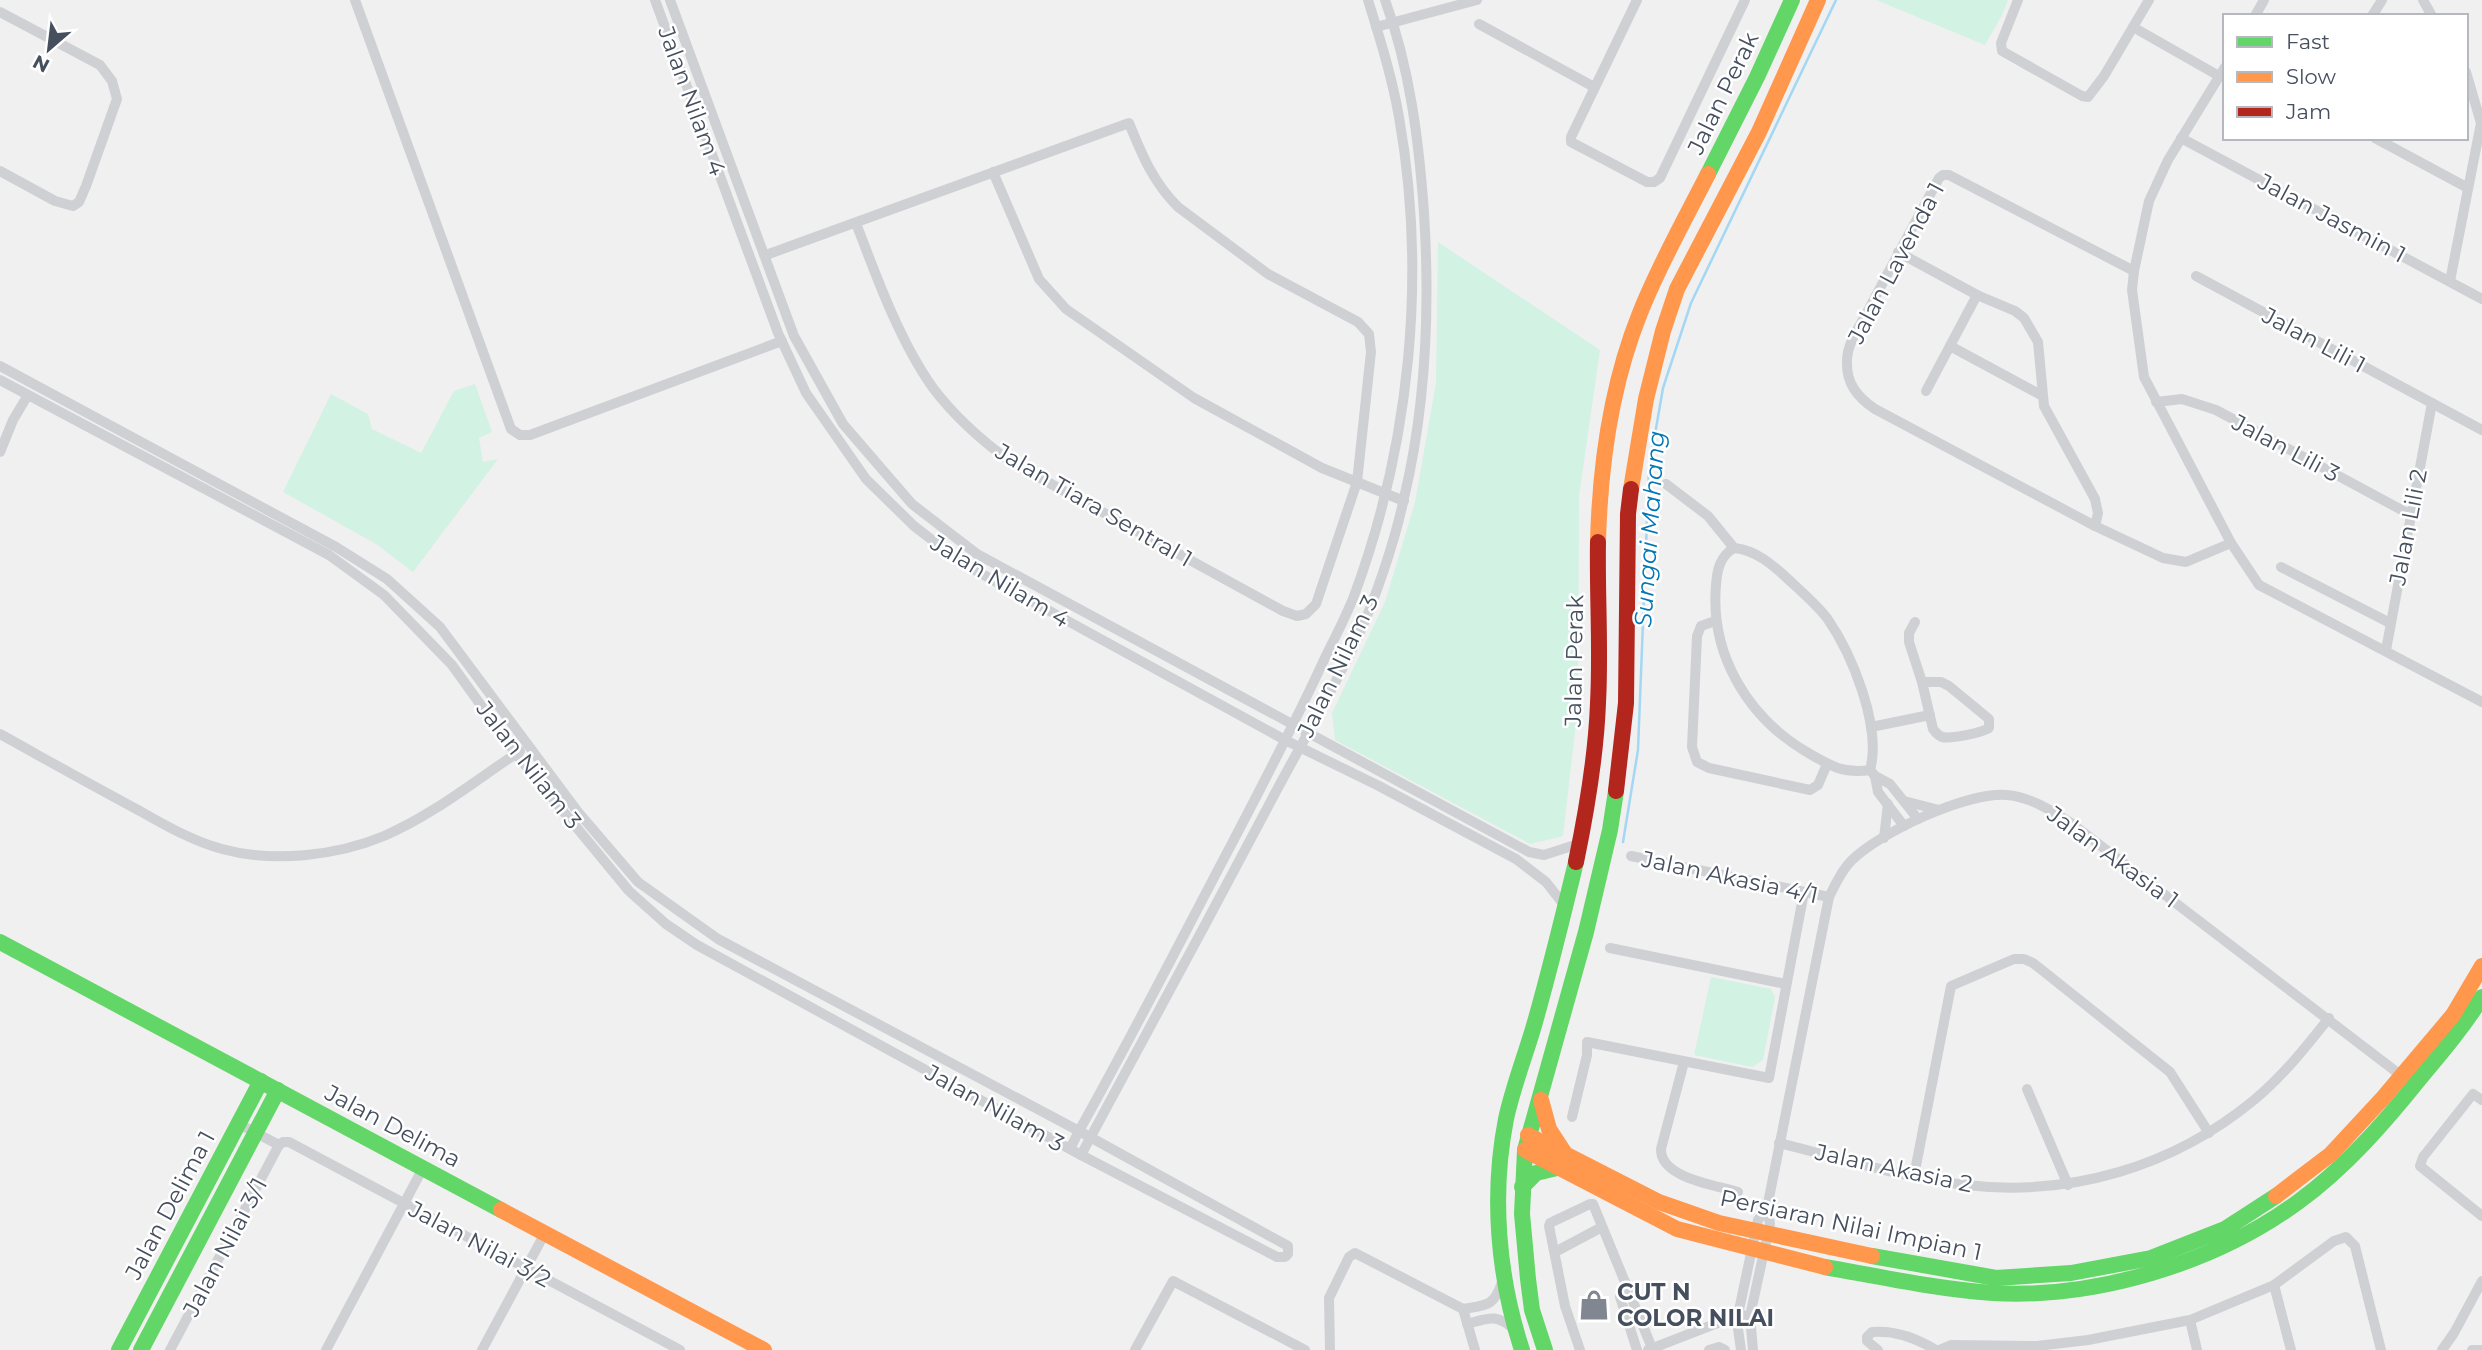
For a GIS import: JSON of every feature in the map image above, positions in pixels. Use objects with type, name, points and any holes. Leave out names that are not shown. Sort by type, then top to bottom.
[{"type":"street","points":[[355,0],[511,429],[515,433],[530,435],[782,341]]},
{"type":"street","name":"Jalan Nilam 4","points":[[655,0],[782,341],[806,393],[866,479],[930,539],[962,563],[1285,740],[1379,786],[1516,859],[1546,882],[1564,905]]},
{"type":"street","name":"Jalan Nilam 4","points":[[670,0],[794,336],[843,424],[912,504],[977,554],[1529,852],[1544,855],[1578,844]]},
{"type":"street","name":"Jalan Nilam 3","points":[[0,366],[335,547],[387,579],[424,610],[455,643],[578,812],[638,882],[687,919],[718,939],[1079,1131],[1294,726],[1353,597],[1386,494],[1406,375],[1411,320],[1412,237],[1398,114],[1367,0]]},
{"type":"street","name":"Jalan Nilam 3","points":[[0,380],[329,555],[384,595],[453,665],[516,754],[629,891],[666,924],[697,945],[1081,1155],[1358,637],[1404,501],[1414,452],[1421,389],[1427,311],[1426,250],[1421,166],[1409,86],[1394,23],[1385,0]]},
{"type":"street","points":[[1376,27],[1477,0]]},
{"type":"street","points":[[1637,0],[1594,87],[1571,142],[1647,182],[1654,182],[1660,178],[1745,0]]},
{"type":"street","name":"Jalan Perak","points":[[1522,1350],[1504,1276],[1499,1168],[1506,1121],[1564,905],[1593,764],[1599,700],[1599,526],[1605,449],[1628,347],[1654,279],[1735,122],[1792,0]]},
{"type":"street","name":"Jalan Perak","points":[[1545,1350],[1532,1310],[1522,1213],[1525,1141],[1541,1099],[1610,830],[1626,703],[1631,477],[1646,399],[1662,331],[1677,289],[1759,132],[1818,0]]},
{"type":"street","points":[[2018,0],[2001,43],[2002,51],[2088,97],[2104,76],[2149,0]]},
{"type":"street","points":[[0,12],[100,65],[112,81],[117,99],[86,186],[79,202],[73,206],[55,201],[0,171]]},
{"type":"street","points":[[1479,24],[1594,87]]},
{"type":"street","points":[[2133,27],[2222,71],[2161,173],[2149,201],[2134,271],[2132,299],[2141,368],[2156,402],[2231,542],[2262,588],[2482,702]]},
{"type":"street","points":[[2450,281],[2481,123],[2468,79]]},
{"type":"street","points":[[766,255],[1129,123],[1154,179],[1178,207],[1268,274],[1358,322],[1369,334],[1371,352],[1357,482]]},
{"type":"street","name":"Jalan Jasmin 1","points":[[2181,138],[2482,299]]},
{"type":"street","points":[[2379,140],[2468,188]]},
{"type":"street","points":[[993,172],[1039,279],[1066,309],[1194,398],[1322,468],[1404,501]]},
{"type":"street","name":"Jalan Lavenda 1","points":[[2134,271],[1946,174],[1939,178],[1848,350],[1848,374],[1856,393],[1875,409],[2149,552],[2176,562],[2194,559],[2231,542]]},
{"type":"street","name":"Jalan Tiara Sentral 1","points":[[856,223],[916,362],[945,402],[973,431],[1011,461],[1124,526],[1283,611],[1302,615],[1312,610],[1316,604],[1357,482]]},
{"type":"street","points":[[1898,253],[1977,295],[2015,310],[2024,318],[2038,342],[2041,395],[2050,420],[2095,499],[2098,513],[2095,526]]},
{"type":"street","name":"Jalan Lili 1","points":[[2196,276],[2482,430]]},
{"type":"street","points":[[1926,391],[1977,295]]},
{"type":"street","points":[[1950,346],[2041,395]]},
{"type":"street","points":[[0,452],[13,420],[28,395]]},
{"type":"street","name":"Jalan Lili 3","points":[[2156,402],[2182,399],[2216,410],[2411,515]]},
{"type":"street","name":"Jalan Lili 2","points":[[2386,650],[2432,403]]},
{"type":"street","points":[[0,414],[13,420]]},
{"type":"street","points":[[1666,484],[1708,516],[1734,548],[1750,552],[1780,572],[1807,596],[1827,619],[1844,649],[1862,693],[1871,727],[1873,773],[1877,789],[1904,826]]},
{"type":"street","points":[[1734,548],[1724,555],[1719,565],[1714,606],[1724,655],[1733,676],[1757,711],[1780,734],[1827,764],[1849,772],[1873,773],[1888,782],[1917,819]]},
{"type":"street","points":[[2281,567],[2390,623]]},
{"type":"street","points":[[1715,621],[1701,626],[1697,636],[1692,753],[1697,762],[1709,768],[1810,790],[1818,785],[1827,764]]},
{"type":"street","points":[[1915,622],[1909,634],[1909,642],[1933,729],[1946,737],[1982,732],[1990,725],[1986,715],[1945,683],[1922,682]]},
{"type":"street","points":[[1871,727],[1930,715]]},
{"type":"street","points":[[0,734],[188,837],[223,849],[259,854],[299,855],[338,850],[383,836],[419,818],[528,746]]},
{"type":"street","name":"Jalan Akasia 1","points":[[1758,1250],[1762,1233],[1770,1224],[1767,1208],[1829,897],[1851,861],[1917,819],[1966,801],[2004,795],[2023,798],[2046,808],[2082,831],[2409,1081]]},
{"type":"street","points":[[1904,801],[1941,810]]},
{"type":"street","points":[[1884,838],[1888,804]]},
{"type":"street","name":"Jalan Akasia 4/1","points":[[1631,856],[1829,897]]},
{"type":"street","points":[[1572,1117],[1587,1055],[1587,1042],[1769,1078],[1804,892]]},
{"type":"street","name":"Jalan Delima","points":[[0,942],[764,1350]]},
{"type":"street","points":[[1610,948],[1786,984]]},
{"type":"street","points":[[1914,1176],[1951,986],[2014,959],[2033,963],[2168,1070],[2209,1133]]},
{"type":"street","name":"Persiaran Nilai Impian 1","points":[[1562,1159],[1658,1221],[1677,1229],[1820,1266],[1883,1278],[1995,1293],[2078,1290],[2155,1272],[2232,1242],[2298,1202],[2339,1167],[2393,1112],[2409,1081],[2482,966]]},
{"type":"street","name":"Persiaran Nilai Impian 1","points":[[1525,1141],[1684,1212],[1762,1233],[1890,1261],[1996,1278],[2071,1273],[2151,1258],[2225,1229],[2288,1188],[2331,1154],[2409,1081],[2466,1023],[2482,997]]},
{"type":"street","name":"Jalan Akasia 2","points":[[1779,1143],[1914,1176],[1966,1185],[2007,1188],[2068,1185],[2130,1170],[2165,1156],[2209,1133],[2256,1099],[2329,1018]]},
{"type":"street","points":[[1499,1204],[1507,1180],[1510,1150],[1525,1141],[1517,1129],[1518,1110],[1533,1054],[1534,1024]]},
{"type":"street","points":[[1684,1062],[1661,1149],[1662,1158],[1673,1172],[1738,1192]]},
{"type":"street","name":"Jalan Delima 1","points":[[119,1350],[261,1081]]},
{"type":"street","points":[[2027,1089],[2068,1185]]},
{"type":"street","name":"Jalan Delima 1","points":[[141,1350],[278,1090]]},
{"type":"street","points":[[2478,1097],[2444,1131],[2423,1157],[2420,1166],[2482,1216]]},
{"type":"street","points":[[1522,1187],[1536,1173],[1562,1159],[1549,1129],[1541,1099]]},
{"type":"street","name":"Jalan Nilai 3/2","points":[[239,1124],[279,1145],[289,1142],[680,1350]]},
{"type":"street","points":[[1070,1149],[1079,1131],[1288,1246],[1288,1254],[1285,1257],[1277,1257],[1081,1155]]},
{"type":"street","name":"Jalan Nilai 3/1","points":[[170,1350],[279,1145]]},
{"type":"street","points":[[326,1350],[423,1168]]},
{"type":"street","points":[[1580,1350],[1565,1306],[1550,1223],[1590,1203],[1593,1204],[1626,1283],[1650,1349],[1738,1315],[1750,1316]]},
{"type":"street","points":[[1555,1252],[1602,1227]]},
{"type":"street","points":[[482,1350],[545,1233]]},
{"type":"street","points":[[1878,1350],[1867,1341],[1869,1333],[1877,1331],[1905,1336],[1938,1350],[1951,1345],[1991,1348],[2089,1345],[2190,1320],[2274,1285],[2340,1238],[2346,1237],[2353,1242],[2381,1350]]},
{"type":"street","points":[[1741,1350],[1738,1315],[1758,1250]]},
{"type":"street","points":[[1753,1350],[1750,1316],[1758,1250]]},
{"type":"street","points":[[1330,1350],[1329,1298],[1351,1254],[1358,1255],[1463,1309],[1489,1304],[1495,1300],[1504,1276]]},
{"type":"street","points":[[1135,1350],[1173,1281],[1304,1350]]},
{"type":"street","points":[[2442,1350],[2482,1281]]},
{"type":"street","points":[[1626,1283],[1620,1297],[1637,1350]]},
{"type":"street","points":[[2274,1285],[2291,1350]]},
{"type":"street","points":[[1463,1309],[1475,1350]]},
{"type":"street","points":[[1466,1324],[1499,1318],[1515,1329]]},
{"type":"street","points":[[2190,1320],[2197,1350]]},
{"type":"street","points":[[1709,1350],[1719,1347],[1725,1350]]},
{"type":"street","points":[[2472,1350],[2482,1350]]},
{"type":"green space","points":[[1876,0],[2008,0],[1985,45]]},
{"type":"green space","points":[[1438,242],[1600,350],[1579,496],[1578,706],[1563,836],[1530,844],[1335,740],[1332,713],[1385,602],[1415,502],[1436,383]]},
{"type":"green space","points":[[475,384],[492,432],[479,438],[483,462],[498,459],[413,572],[376,544],[283,492],[331,394],[368,414],[372,429],[421,453],[454,391]]},
{"type":"green space","points":[[1711,977],[1771,989],[1775,997],[1763,1060],[1752,1067],[1694,1055]]},
{"type":"waterway","name":"Sungai Mahang","points":[[1623,842],[1638,750],[1649,469],[1663,388],[1691,303],[1836,0]]},
{"type":"traffic: fast","points":[[1708,174],[1792,0]]},
{"type":"traffic: fast","points":[[1545,1350],[1532,1310],[1528,1279],[1522,1214],[1525,1150],[1586,932],[1610,830],[1616,791]]},
{"type":"traffic: fast","points":[[1522,1350],[1502,1265],[1498,1206],[1501,1148],[1509,1107],[1541,1002],[1576,862]]},
{"type":"traffic: fast","points":[[0,942],[501,1210]]},
{"type":"traffic: fast","points":[[1825,1267],[1951,1289],[2032,1293],[2113,1283],[2192,1259],[2265,1224],[2298,1202],[2332,1174],[2364,1144],[2393,1111],[2453,1038],[2482,997]]},
{"type":"traffic: fast","points":[[119,1350],[261,1081]]},
{"type":"traffic: fast","points":[[141,1350],[278,1090]]},
{"type":"traffic: fast","points":[[1522,1187],[1536,1173],[1561,1167]]},
{"type":"traffic: fast","points":[[1872,1256],[1996,1278],[2071,1273],[2151,1258],[2225,1229],[2276,1196]]},
{"type":"traffic: slow","points":[[1631,489],[1646,399],[1677,289],[1759,132],[1818,0]]},
{"type":"traffic: slow","points":[[1598,542],[1601,483],[1621,368],[1647,295],[1708,174]]},
{"type":"traffic: slow","points":[[2276,1196],[2331,1154],[2383,1098],[2453,1015],[2482,966]]},
{"type":"traffic: slow","points":[[1541,1100],[1549,1129],[1564,1152]]},
{"type":"traffic: slow","points":[[1528,1135],[1659,1202],[1719,1223],[1872,1256]]},
{"type":"traffic: slow","points":[[1525,1150],[1677,1229],[1825,1267]]},
{"type":"traffic: slow","points":[[501,1210],[764,1350]]},
{"type":"traffic: jam","points":[[1616,791],[1626,703],[1628,514],[1631,489]]},
{"type":"traffic: jam","points":[[1576,862],[1597,723],[1598,542]]},
{"type":"place","name":"CUT N COLOR NILAI","points":[[1594,1305]]}]
